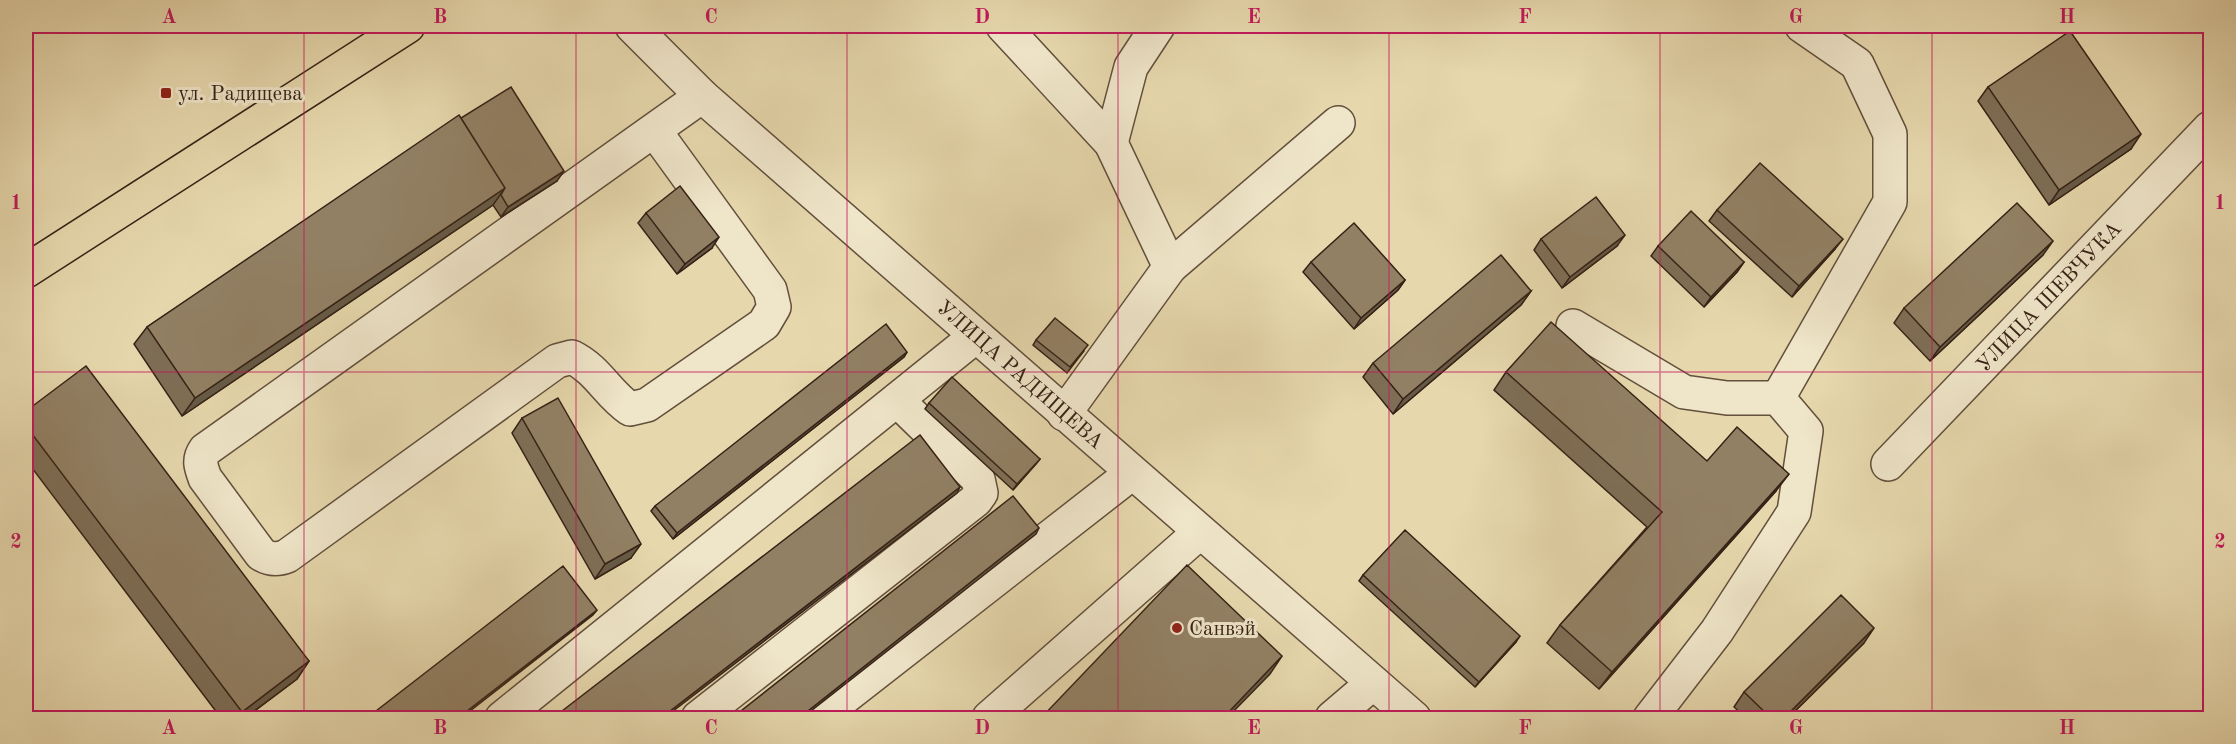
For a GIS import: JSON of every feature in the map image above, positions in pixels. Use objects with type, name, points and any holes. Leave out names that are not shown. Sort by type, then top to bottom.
[{"type":"main road","points":[[26,271],[408,26]]},
{"type":"street","name":"УЛИЦА РАДИЩЕВА","points":[[632,26],[702,96],[1414,718]]},
{"type":"street","points":[[1003,26],[1111,143],[1170,267]]},
{"type":"street","points":[[1111,143],[1131,67],[1158,26]]},
{"type":"street","points":[[1778,398],[1890,202],[1890,134],[1857,64],[1802,26]]},
{"type":"street","points":[[654,130],[771,291],[774,307],[764,324],[647,405],[630,409],[617,400],[588,364],[572,357],[557,361],[287,556],[279,559],[267,558],[261,554],[206,478],[200,458],[205,450],[654,130],[702,96]]},
{"type":"street","points":[[1064,414],[1170,267],[1338,123]]},
{"type":"street","name":"УЛИЦА ШЕВЧУКА","points":[[1888,464],[2211,128]]},
{"type":"street","points":[[1573,326],[1684,392],[1727,398],[1778,398],[1806,431],[1794,512],[1717,631],[1650,718]]},
{"type":"street","points":[[502,718],[976,336]]},
{"type":"street","points":[[698,718],[976,500],[981,493],[978,479],[897,399]]},
{"type":"street","points":[[818,718],[1132,473]]},
{"type":"street","points":[[989,718],[1200,532]]},
{"type":"street","points":[[1332,718],[1373,683]]},
{"type":"building","points":[[2070,31],[2141,134],[2059,190],[1988,87]]},
{"type":"building","points":[[511,87],[564,171],[508,207],[501,195],[505,188],[461,118]]},
{"type":"building","points":[[459,115],[505,188],[195,398],[147,327]]},
{"type":"building","points":[[1760,163],[1843,239],[1799,286],[1717,210]]},
{"type":"building","points":[[680,186],[719,237],[685,264],[646,213]]},
{"type":"building","points":[[1596,197],[1625,235],[1570,277],[1541,239]]},
{"type":"building","points":[[2017,203],[2053,241],[1940,347],[1904,308]]},
{"type":"building","points":[[1691,211],[1744,262],[1711,297],[1658,246]]},
{"type":"building","points":[[1354,223],[1405,280],[1361,318],[1311,262]]},
{"type":"building","points":[[1501,255],[1531,291],[1403,399],[1373,363]]},
{"type":"building","points":[[1055,318],[1088,345],[1070,367],[1036,340]]},
{"type":"building","points":[[1551,322],[1707,461],[1737,427],[1789,474],[1612,672],[1560,625],[1662,512],[1506,372]]},
{"type":"building","points":[[886,324],[907,352],[677,533],[655,506]]},
{"type":"building","points":[[86,366],[309,661],[242,712],[26,426],[26,411]]},
{"type":"building","points":[[952,377],[1040,459],[1017,484],[929,403]]},
{"type":"building","points":[[558,398],[641,544],[605,564],[522,418]]},
{"type":"building","points":[[920,435],[960,487],[661,718],[553,718]]},
{"type":"building","points":[[1013,496],[1039,528],[799,718],[732,718]]},
{"type":"building","points":[[1405,530],[1520,636],[1479,682],[1363,575]]},
{"type":"building","name":"Санвэй","points":[[1187,565],[1282,656],[1223,718],[1041,718]]},
{"type":"building","points":[[563,566],[597,610],[458,718],[367,718]]},
{"type":"building","points":[[1841,595],[1874,628],[1784,718],[1771,718],[1744,692]]},
{"type":"place","name":"ул. Радищева","points":[[166,93]]},
{"type":"place","name":"Санвэй","points":[[1177,628]]}]
